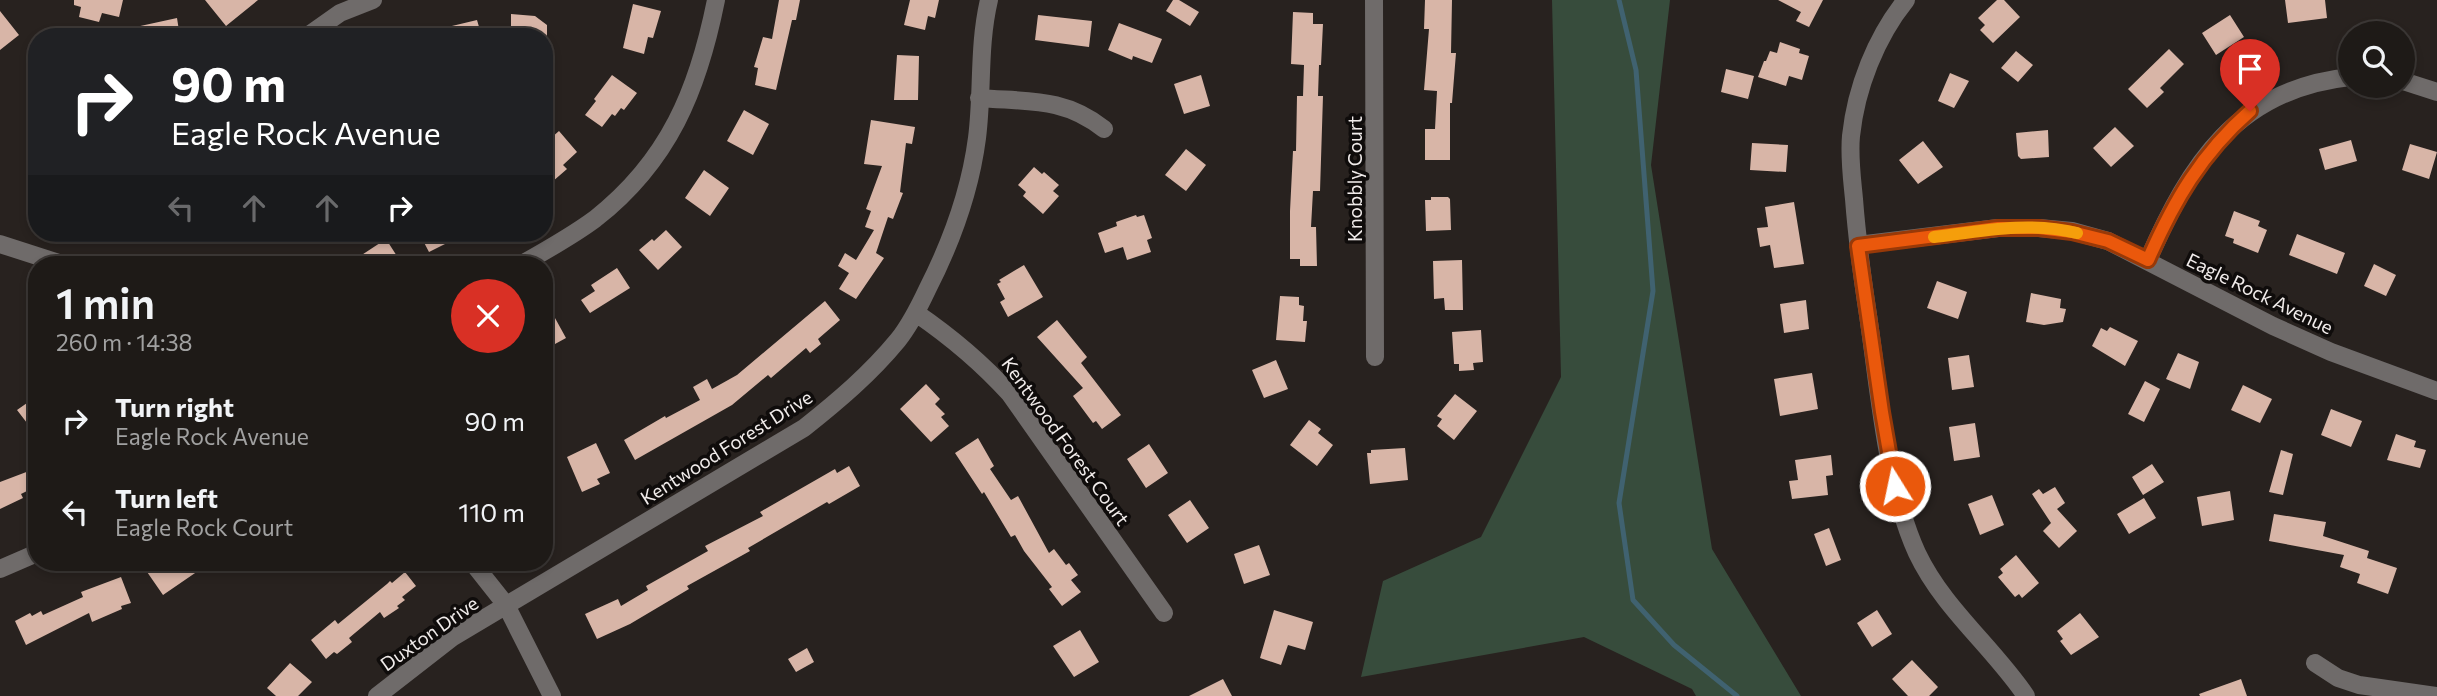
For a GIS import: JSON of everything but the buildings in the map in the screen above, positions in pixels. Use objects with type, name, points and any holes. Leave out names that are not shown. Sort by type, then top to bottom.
[{"type":"street","points":[[319,28],[340,13],[373,0]]},
{"type":"street","points":[[536,256],[596,218],[625,192],[651,162],[682,113],[697,78],[708,42],[716,0]]},
{"type":"street","name":"Kentwood Forest Drive","points":[[506,605],[804,428],[841,399],[899,338],[916,313],[946,253],[963,206],[977,136],[981,45],[989,0]]},
{"type":"street","name":"Knobbly Court","points":[[1374,0],[1375,357]]},
{"type":"street","points":[[1906,0],[1882,38],[1867,71],[1851,136],[1850,163],[1858,246],[1882,412],[1904,519],[1917,553],[1950,606],[1992,652],[2026,696]]},
{"type":"street","points":[[2148,260],[2180,193],[2204,159],[2231,128],[2250,111],[2274,96],[2295,87],[2338,77]]},
{"type":"street","points":[[2415,86],[2437,92]]},
{"type":"street","points":[[979,98],[1060,106],[1088,117],[1104,129]]},
{"type":"street","name":"Eagle Rock Avenue","points":[[1858,246],[1998,228],[2039,228],[2072,232],[2108,241],[2273,326],[2331,352],[2437,391]]},
{"type":"street","points":[[0,244],[37,256]]},
{"type":"street","name":"Kentwood Forest Court","points":[[916,313],[956,340],[984,365],[1010,394],[1164,613]]},
{"type":"street","points":[[0,569],[28,557]]},
{"type":"street","points":[[479,571],[506,605],[552,696]]},
{"type":"street","name":"Duxton Drive","points":[[377,696],[453,637],[506,605]]},
{"type":"street","points":[[2315,663],[2337,678],[2359,685],[2436,696]]},
{"type":"green space","points":[[1552,0],[1670,0],[1651,165],[1712,549],[1801,696],[1696,696],[1692,689],[1584,637],[1361,677],[1383,581],[1481,537],[1561,377]]},
{"type":"waterway","points":[[1619,0],[1636,70],[1653,291],[1619,503],[1633,600],[1674,645],[1737,696]]},
{"type":"slow traffic","points":[[1934,237],[1998,228],[2039,228],[2077,233]]},
{"type":"route","points":[[1895,486],[1858,246],[1998,228],[2039,228],[2072,232],[2108,241],[2148,260],[2180,193],[2204,159],[2250,111]]}]
